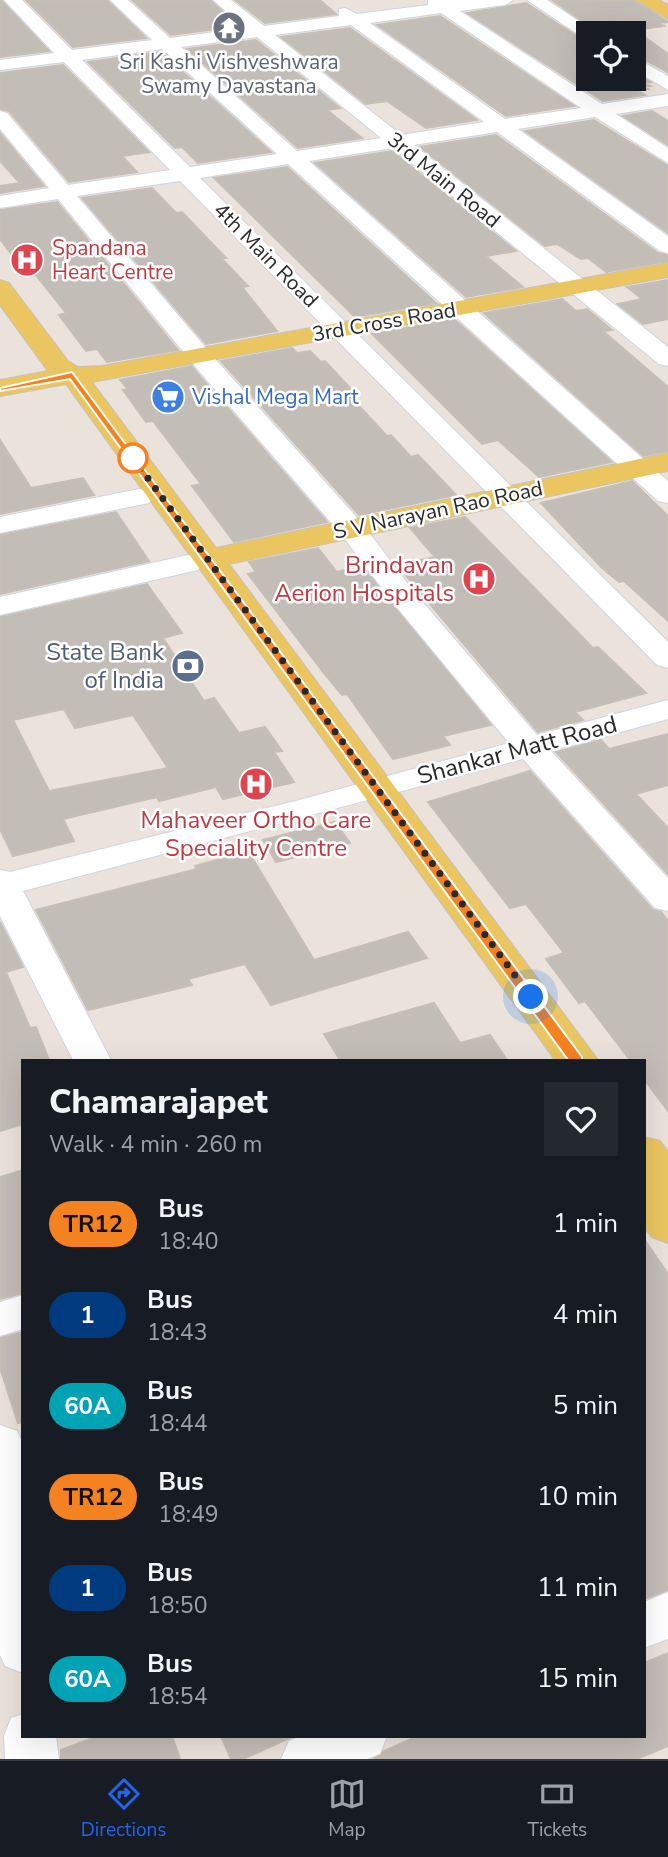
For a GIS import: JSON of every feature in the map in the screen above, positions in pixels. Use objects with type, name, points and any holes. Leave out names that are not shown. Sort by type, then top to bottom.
[{"type":"main road","points":[[645,0],[668,13]]},
{"type":"main road","name":"3rd Cross Road","points":[[71,378],[668,270]]},
{"type":"main road","points":[[1,290],[71,378],[199,562],[367,792],[576,1059]]},
{"type":"main road","points":[[0,388],[71,378]]},
{"type":"main road","points":[[0,398],[71,378]]},
{"type":"main road","points":[[71,378],[139,497],[199,562]]},
{"type":"main road","name":"S V Narayan Rao Road","points":[[199,562],[668,462]]},
{"type":"main road","points":[[367,792],[548,1059]]},
{"type":"main road","points":[[646,1156],[668,1185]]},
{"type":"main road","points":[[646,1195],[668,1226]]},
{"type":"street","name":"4th Main Road","points":[[12,0],[668,659]]},
{"type":"street","points":[[118,0],[668,495]]},
{"type":"street","name":"3rd Main Road","points":[[221,0],[668,359]]},
{"type":"street","points":[[328,0],[668,246]]},
{"type":"street","points":[[0,65],[354,20],[438,4],[505,0]]},
{"type":"street","points":[[535,0],[576,26]]},
{"type":"street","points":[[438,4],[595,111],[668,157]]},
{"type":"street","points":[[646,70],[668,84]]},
{"type":"street","points":[[0,202],[668,100]]},
{"type":"street","points":[[0,117],[200,356],[351,528],[404,598],[529,746],[668,900]]},
{"type":"street","points":[[0,524],[139,497]]},
{"type":"street","points":[[0,606],[199,562]]},
{"type":"street","name":"Shankar Matt Road","points":[[1,884],[367,792],[668,709]]},
{"type":"street","points":[[1,884],[91,1059]]},
{"type":"street","points":[[0,1319],[21,1313]]},
{"type":"street","points":[[0,1445],[7,1461],[21,1626]]},
{"type":"street","points":[[646,1624],[668,1615]]},
{"type":"street","points":[[30,1738],[32,1759]]},
{"type":"street","points":[[308,1759],[356,1738]]},
{"type":"building","points":[[1,0],[49,51],[0,57]]},
{"type":"building","points":[[26,0],[107,0],[146,38],[73,47]]},
{"type":"building","points":[[132,0],[210,0],[239,26],[171,35]]},
{"type":"building","points":[[235,0],[320,0],[336,14],[265,23]]},
{"type":"building","points":[[552,0],[634,0],[668,22],[659,23],[664,26],[646,28],[646,21],[582,21]]},
{"type":"building","points":[[526,3],[576,36],[576,84],[467,13]]},
{"type":"building","points":[[440,16],[574,106],[506,116],[377,25]]},
{"type":"building","points":[[350,28],[477,120],[426,128],[387,101],[366,104],[281,37]]},
{"type":"building","points":[[646,38],[668,54],[668,72],[646,60]]},
{"type":"building","points":[[256,40],[340,108],[327,110],[362,138],[298,148],[187,49]]},
{"type":"building","points":[[161,52],[271,152],[198,163],[182,147],[175,148],[88,62]]},
{"type":"building","points":[[63,65],[149,152],[122,156],[137,172],[69,182],[9,111],[0,109],[0,73]]},
{"type":"building","points":[[588,91],[638,91],[645,95],[603,101]]},
{"type":"building","points":[[652,111],[668,121],[668,145],[623,116]]},
{"type":"building","points":[[594,120],[668,166],[668,233],[525,131]]},
{"type":"building","points":[[0,133],[44,186],[0,193],[0,186],[20,183],[0,161]]},
{"type":"building","points":[[496,135],[658,253],[668,255],[668,261],[606,272],[588,258],[581,259],[557,244],[545,246],[420,147]]},
{"type":"building","points":[[392,151],[516,251],[486,256],[523,287],[466,297],[315,163]]},
{"type":"building","points":[[287,167],[436,303],[355,317],[214,178]]},
{"type":"building","points":[[152,188],[176,213],[182,212],[226,258],[221,258],[248,286],[242,287],[277,331],[206,344],[82,198]]},
{"type":"building","points":[[57,202],[178,350],[107,362],[97,349],[86,351],[59,315],[66,313],[35,274],[27,275],[0,239],[0,210]]},
{"type":"building","points":[[668,280],[668,319],[643,324],[618,304],[642,299],[627,287]]},
{"type":"building","points":[[562,299],[576,311],[587,309],[612,330],[603,331],[668,387],[668,451],[643,456],[484,313]]},
{"type":"building","points":[[454,319],[612,462],[539,477],[498,440],[482,444],[372,334]]},
{"type":"building","points":[[292,348],[297,353],[310,351],[321,362],[325,361],[351,389],[344,390],[387,436],[391,435],[411,457],[418,455],[456,495],[359,515],[221,361]]},
{"type":"building","points":[[192,366],[327,522],[234,542],[192,486],[201,484],[153,421],[146,422],[123,390],[128,389],[120,380]]},
{"type":"building","points":[[0,440],[31,488],[83,478],[94,495],[0,514]]},
{"type":"building","points":[[632,481],[668,516],[668,621],[624,581],[619,582],[601,567],[541,503]]},
{"type":"building","points":[[116,512],[149,561],[0,594],[0,535]]},
{"type":"building","points":[[465,517],[593,648],[598,647],[646,693],[575,712],[583,720],[538,732],[397,565],[435,557],[410,528]]},
{"type":"building","points":[[318,548],[337,572],[345,570],[349,575],[366,571],[491,725],[443,736],[450,745],[393,759],[347,694],[342,695],[323,672],[248,574],[256,572],[249,562]]},
{"type":"building","points":[[147,584],[182,633],[163,638],[204,701],[214,698],[239,733],[265,727],[282,751],[274,752],[294,782],[223,799],[216,787],[159,801],[157,797],[63,819],[74,841],[13,856],[0,829],[0,617]],"holes":[[[64,709],[75,728],[133,715],[168,768],[49,791],[13,720]]]},
{"type":"building","points":[[668,734],[668,785],[636,794],[668,828],[667,873],[556,752],[601,740],[609,749]]},
{"type":"building","points":[[530,771],[653,910],[661,912],[668,921],[668,1111],[646,1082],[646,1059],[629,1059],[585,1001],[579,1003],[546,959],[564,953],[526,904],[510,908],[428,802]]},
{"type":"building","points":[[335,822],[350,843],[276,862],[263,840]]},
{"type":"building","points":[[248,851],[314,960],[408,932],[427,958],[271,1005],[245,964],[188,979],[192,985],[88,1010],[36,910],[197,869],[195,866]]},
{"type":"building","points":[[0,922],[23,967],[6,972],[30,1028],[36,1027],[49,1059],[21,1059],[21,1125],[0,1131]]},
{"type":"building","points":[[434,1003],[460,1043],[490,1035],[506,1059],[339,1059],[324,1034]]},
{"type":"building","points":[[21,1171],[21,1294],[0,1299],[0,1177]]},
{"type":"building","points":[[646,1242],[668,1274],[668,1590],[646,1598]]},
{"type":"building","points":[[21,1333],[21,1422],[18,1423],[0,1368],[0,1338]]},
{"type":"building","points":[[668,1653],[668,1746],[637,1759],[374,1759],[384,1751],[413,1738],[646,1738],[646,1662]]},
{"type":"building","points":[[93,1738],[173,1738],[180,1759],[61,1759],[61,1750]]},
{"type":"building","points":[[222,1738],[290,1738],[243,1759],[231,1759]]},
{"type":"bus line","name":"TR12","points":[[0,388],[72,375],[576,1059]]},
{"type":"place","name":"Sri Kashi Vishveshwara Swamy Davastana","points":[[229,28]]},
{"type":"place","name":"Spandana Heart Centre","points":[[27,260]]},
{"type":"place","name":"Vishal Mega Mart","points":[[168,397]]},
{"type":"place","name":"Brindavan Aerion Hospitals","points":[[479,579]]},
{"type":"place","name":"State Bank of India","points":[[188,666]]},
{"type":"place","name":"Mahaveer Ortho Care Speciality Centre","points":[[256,784]]},
{"type":"route","points":[[133,458],[531,997]]}]
